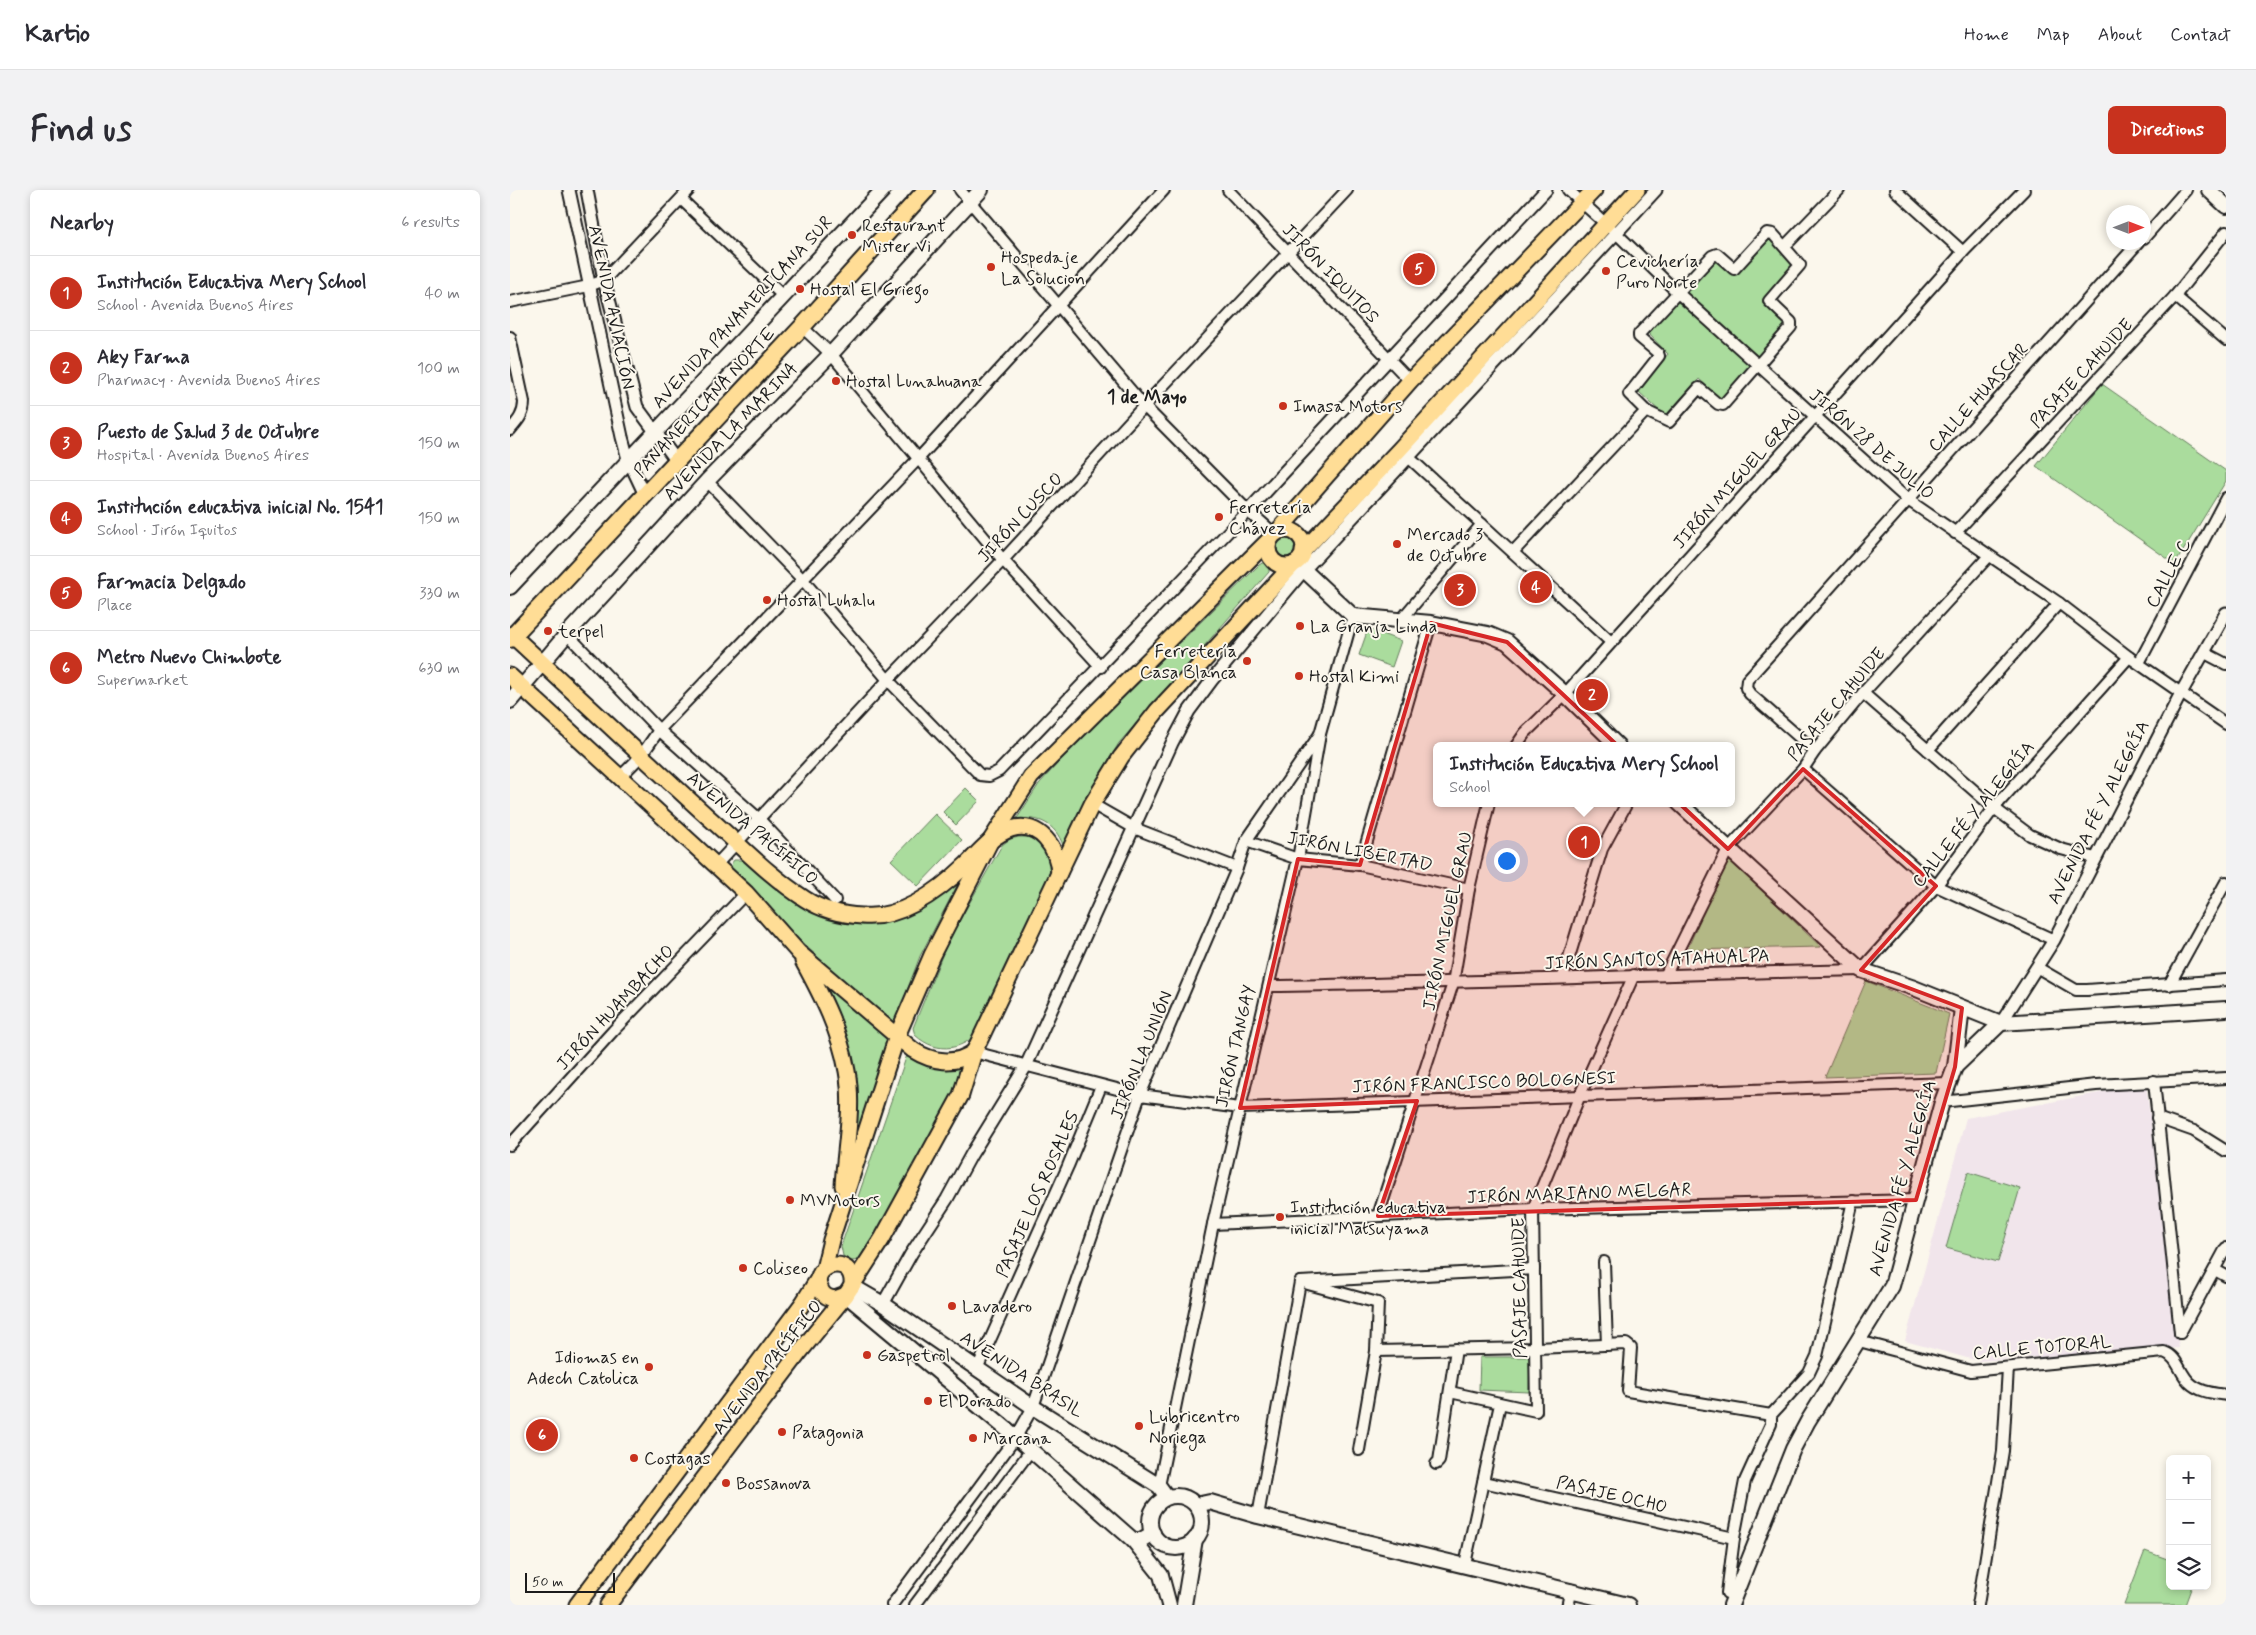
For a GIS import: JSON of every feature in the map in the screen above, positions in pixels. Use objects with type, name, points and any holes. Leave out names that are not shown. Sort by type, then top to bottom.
[{"type":"highway","name":"PANAMERICANA NORTE","points":[[511,638],[802,327],[926,190]]},
{"type":"main road","name":"AVENIDA PANAMERICANA SUR","points":[[510,587],[782,295],[883,190]]},
{"type":"main road","name":"AVENIDA LA MARINA","points":[[510,701],[567,634],[707,481],[831,354],[981,190]]},
{"type":"main road","points":[[991,840],[1031,777],[1274,535],[1410,381],[1594,190]]},
{"type":"main road","name":"AVENIDA PACÍFICO","points":[[608,1605],[799,1353],[849,1291],[926,1162],[961,1095],[974,1052],[1092,804],[1121,757],[1157,711],[1403,453],[1611,228],[1637,190]]},
{"type":"main road","points":[[2209,190],[2226,206]]},
{"type":"main road","points":[[1274,535],[1289,530],[1299,536],[1304,546],[1300,561]]},
{"type":"main road","points":[[1274,535],[1268,552],[1276,562],[1281,565],[1300,561]]},
{"type":"main road","points":[[1300,561],[1353,616],[1431,623],[1488,634],[1507,642],[1565,694],[1614,742]]},
{"type":"main road","name":"AVENIDA PACÍFICO","points":[[511,638],[542,663],[641,756],[777,878],[806,899],[830,911],[864,917],[892,913],[922,900],[951,880],[991,840]]},
{"type":"main road","points":[[510,676],[746,893],[799,953],[897,1036],[924,1057],[938,1061],[953,1061],[969,1056],[974,1052]]},
{"type":"main road","points":[[1682,807],[1861,970],[2001,1023],[2226,1009]]},
{"type":"main road","points":[[991,840],[1013,828],[1025,828],[1037,832],[1047,839],[1054,849],[1058,860],[1059,873]]},
{"type":"main road","name":"AVENIDA PACÍFICO","points":[[577,1605],[803,1303],[821,1274],[897,1036],[932,955],[991,840]]},
{"type":"main road","points":[[799,953],[837,1030],[848,1072],[849,1113],[841,1210]]},
{"type":"main road","name":"AVENIDA FÉ Y ALEGRÍA","points":[[1734,1599],[1793,1449],[1808,1421],[1892,1286],[1942,1102],[1955,1067],[1962,1008]]},
{"type":"main road","name":"AVENIDA FÉ Y ALEGRÍA","points":[[1955,1067],[2001,1023]]},
{"type":"main road","points":[[834,1265],[844,1267],[851,1275],[849,1291],[835,1299],[824,1296],[820,1291],[821,1274],[834,1265]]},
{"type":"main road","points":[[849,1291],[1133,1540],[1161,1575]]},
{"type":"main road","name":"AVENIDA BRASIL","points":[[849,1291],[883,1304],[1033,1407],[1163,1492]]},
{"type":"main road","points":[[1169,1605],[1154,1536],[1150,1527],[1151,1515],[1163,1492],[1180,1496],[1196,1505],[1202,1522],[1195,1540],[1184,1605]]},
{"type":"main road","points":[[1196,1505],[1210,1502],[1258,1516],[1465,1564],[1628,1605]]},
{"type":"main road","points":[[1133,1540],[1154,1536]]},
{"type":"main road","points":[[1154,1536],[1166,1546],[1178,1548],[1195,1540]]},
{"type":"street","name":"AVENIDA AVIACIÓN","points":[[569,190],[628,459],[645,494]]},
{"type":"street","name":"AVENIDA AVIACIÓN","points":[[587,190],[604,280],[637,407],[676,460]]},
{"type":"street","points":[[510,302],[589,286],[604,280],[689,190]]},
{"type":"street","points":[[960,190],[1144,406],[1274,535]]},
{"type":"street","points":[[620,777],[641,756],[658,730],[918,458],[1164,190]]},
{"type":"street","name":"JIRÓN IQUITOS","points":[[1228,190],[1410,381]]},
{"type":"street","name":"JIRÓN CUSCO","points":[[716,865],[1347,190]]},
{"type":"street","points":[[707,481],[802,580],[888,680],[980,775],[989,776],[999,772],[1101,667],[1546,190]]},
{"type":"street","name":"JIRÓN 28 DE JULIO","points":[[1568,190],[1815,418],[1908,500],[2059,602],[2139,664],[2226,724]]},
{"type":"street","points":[[1611,228],[1656,190]]},
{"type":"street","points":[[1785,246],[1839,190]]},
{"type":"street","points":[[1895,190],[1963,252]]},
{"type":"street","name":"JIRÓN MIGUEL GRAU","points":[[1519,742],[1565,694],[1963,252],[2024,190]]},
{"type":"street","points":[[2151,230],[2186,190]]},
{"type":"street","points":[[681,199],[782,295]]},
{"type":"street","name":"PASAJE CAHUIDE","points":[[1955,533],[2175,296],[2226,232]]},
{"type":"street","points":[[1768,233],[1773,234],[1785,246],[1799,262],[1799,268],[1769,301],[1792,324],[1758,365],[1723,405],[1718,404],[1699,388],[1669,422],[1646,411],[1629,394],[1658,356],[1658,353],[1639,337],[1639,334],[1715,254],[1732,269],[1768,233]]},
{"type":"street","name":"CALLE HUASCAR","points":[[1815,751],[1750,694],[1746,688],[1747,680],[2132,250]]},
{"type":"street","points":[[2175,296],[2226,340]]},
{"type":"street","points":[[802,327],[831,354],[1003,560],[1101,667]]},
{"type":"street","points":[[510,337],[514,370],[524,402],[524,410],[520,419],[510,430]]},
{"type":"street","points":[[1513,552],[1646,411]]},
{"type":"street","points":[[1403,453],[1610,642]]},
{"type":"street","name":"CALLE C","points":[[2139,664],[2226,498]]},
{"type":"street","points":[[1402,620],[1482,524]]},
{"type":"street","name":"PASAJE CAHUIDE","points":[[1666,974],[1728,849],[1803,769],[1815,751],[1864,693],[1989,556]]},
{"type":"street","points":[[883,1304],[911,1254],[947,1199],[971,1155],[1026,1066],[1172,743],[1190,711],[1300,561]]},
{"type":"street","points":[[1928,750],[2059,602]]},
{"type":"street","name":"AVENIDA FÉ Y ALEGRÍA","points":[[2001,1023],[2038,968],[2054,940],[2181,693],[2226,613]]},
{"type":"street","name":"JIRÓN TANGAY","points":[[1163,1492],[1213,1224],[1298,859],[1320,734],[1353,616]]},
{"type":"street","points":[[1360,865],[1431,623]]},
{"type":"street","points":[[567,634],[658,730],[758,818],[835,900]]},
{"type":"street","points":[[2205,653],[2226,664]]},
{"type":"street","name":"CALLE FÉ Y ALEGRÍA","points":[[1861,970],[1936,886],[1994,808],[2129,656]]},
{"type":"street","points":[[1864,693],[1994,808],[2030,835],[2061,849],[2095,858]]},
{"type":"street","name":"JIRÓN LA UNIÓN","points":[[892,1605],[1016,1437],[1033,1407],[1140,1095],[1237,868],[1246,842],[1320,734]]},
{"type":"street","points":[[1803,769],[1936,886],[2054,940]]},
{"type":"street","points":[[1092,804],[1134,828],[1237,868]]},
{"type":"street","name":"JIRÓN MIGUEL GRAU","points":[[1378,1216],[1454,983],[1468,889],[1488,807]]},
{"type":"street","points":[[1563,977],[1602,849],[1624,807]]},
{"type":"street","name":"JIRÓN LIBERTAD","points":[[1246,842],[1298,859],[1360,865],[1468,889]]},
{"type":"street","points":[[2169,985],[2226,882]]},
{"type":"street","name":"JIRÓN HUAMBACHO","points":[[510,1145],[613,1032],[746,893]]},
{"type":"street","points":[[2038,968],[2076,990],[2099,990],[2226,980]]},
{"type":"street","name":"JIRÓN SANTOS ATAHUALPA","points":[[1269,986],[1454,983],[1634,974],[1861,970]]},
{"type":"street","name":"PASAJE CAHUIDE","points":[[1500,1404],[1536,1411],[1537,1348],[1533,1210],[1580,1095],[1634,974]]},
{"type":"street","name":"JIRÓN FRANCISCO BOLOGNESI","points":[[974,1052],[1140,1095],[1240,1108],[1948,1082]]},
{"type":"street","points":[[1942,1102],[2096,1084],[2226,1078]]},
{"type":"street","points":[[2154,1081],[2180,1333],[2226,1248]]},
{"type":"street","name":"PASAJE LOS ROSALES","points":[[977,1369],[1068,1166],[1101,1086]]},
{"type":"street","points":[[2157,1118],[2194,1131],[2226,1152]]},
{"type":"street","name":"JIRÓN MARIANO MELGAR","points":[[1213,1224],[1533,1210],[1916,1200]]},
{"type":"street","points":[[1734,1599],[1727,1593],[1734,1538],[1745,1481],[1771,1424],[1771,1414],[1809,1373],[1817,1356],[1853,1201]]},
{"type":"street","points":[[1604,1262],[1607,1345]]},
{"type":"street","points":[[1300,1282],[1534,1269]]},
{"type":"street","points":[[2215,1270],[2226,1276]]},
{"type":"street","points":[[1300,1282],[1378,1303],[1376,1351],[1359,1450]]},
{"type":"street","points":[[1258,1516],[1300,1282]]},
{"type":"street","name":"CALLE TOTORAL","points":[[1859,1341],[1966,1370],[2008,1368],[2164,1352],[2171,1355],[2188,1381],[2198,1388],[2226,1395]]},
{"type":"street","points":[[1376,1351],[1537,1348],[1626,1344],[1631,1348],[1628,1392],[1771,1414]]},
{"type":"street","points":[[1436,1464],[1439,1461],[1456,1350]]},
{"type":"street","points":[[1978,1605],[2004,1451],[2008,1368]]},
{"type":"street","points":[[1450,1392],[1500,1404],[1465,1564]]},
{"type":"street","points":[[915,1605],[1031,1450]]},
{"type":"street","name":"PASAJE OCHO","points":[[1483,1482],[1734,1538]]},
{"type":"street","points":[[1568,1605],[1571,1590]]},
{"type":"highlighted area","points":[[1431,623],[1507,642],[1728,849],[1803,769],[1936,886],[1861,970],[1962,1008],[1955,1067],[1916,1200],[1378,1216],[1417,1101],[1240,1108],[1298,859],[1360,865]]},
{"type":"shaded area","points":[[2146,1084],[2179,1348],[1978,1361],[1905,1341],[1966,1118]]},
{"type":"green space","points":[[1770,237],[1797,263],[1764,300],[1787,325],[1722,400],[1699,379],[1665,416],[1638,391],[1668,354],[1648,333],[1715,259],[1735,275]]},
{"type":"green space","points":[[2102,384],[2226,471],[2226,481],[2175,564],[2036,466]]},
{"type":"green space","points":[[1282,539],[1290,539],[1295,544],[1293,555],[1282,557],[1277,552],[1277,544]]},
{"type":"green space","points":[[1264,562],[1269,566],[1269,572],[1119,743],[1087,796],[1063,845],[1056,832],[1045,823],[1032,819],[1016,820],[1039,784],[1069,751]]},
{"type":"green space","points":[[1368,629],[1401,641],[1392,667],[1359,655]]},
{"type":"green space","points":[[966,788],[979,801],[956,825],[943,812]]},
{"type":"green space","points":[[935,814],[962,840],[918,886],[891,860]]},
{"type":"green space","points":[[1028,837],[1044,845],[1052,867],[983,1027],[976,1035],[960,1045],[951,1048],[933,1046],[915,1035],[913,1028],[948,941],[1002,845],[1010,839]]},
{"type":"green space","points":[[1727,857],[1821,947],[1687,950]]},
{"type":"green space","points":[[734,860],[747,862],[786,895],[889,921],[912,913],[927,905],[961,878],[920,956],[893,1028],[736,880],[731,868]]},
{"type":"green space","points":[[816,972],[889,1039],[855,1143],[853,1142],[855,1136]]},
{"type":"green space","points":[[1866,981],[1949,1014],[1936,1073],[1825,1077]]},
{"type":"green space","points":[[908,1052],[930,1065],[945,1069],[961,1068],[970,1065],[929,1152],[862,1260],[851,1261],[843,1256],[841,1246]]},
{"type":"green space","points":[[1968,1172],[2020,1188],[1998,1262],[1946,1248]]},
{"type":"green space","points":[[1480,1357],[1530,1357],[1529,1392],[1479,1390]]},
{"type":"green space","points":[[2145,1551],[2166,1559],[2166,1590],[2191,1590],[2185,1605],[2124,1605]]},
{"type":"place","name":"Restaurant Mister Vi","points":[[852,235]]},
{"type":"place","name":"Hospedaje La Solucion","points":[[991,267]]},
{"type":"place","name":"Farmacia Delgado","points":[[1419,269]]},
{"type":"place","name":"Cevichería Puro Norte","points":[[1606,271]]},
{"type":"place","name":"Hostal El Griego","points":[[800,289]]},
{"type":"place","name":"Hostal Lunahuana","points":[[836,381]]},
{"type":"place","name":"Imasa Motors","points":[[1283,406]]},
{"type":"place","name":"Ferretería Chávez","points":[[1219,517]]},
{"type":"place","name":"Mercado 3 de Octubre","points":[[1397,544]]},
{"type":"place","name":"Institución educativa inicial No. 1541","points":[[1536,587]]},
{"type":"place","name":"Puesto de Salud 3 de Octubre","points":[[1460,590]]},
{"type":"place","name":"Hostal Luhalu","points":[[767,600]]},
{"type":"place","name":"La Granja Linda","points":[[1300,626]]},
{"type":"place","name":"terpel","points":[[548,631]]},
{"type":"place","name":"Ferretería Casa Blanca","points":[[1247,661]]},
{"type":"place","name":"Hostal Kimi","points":[[1299,676]]},
{"type":"place","name":"Aky Farma","points":[[1592,695]]},
{"type":"place","name":"Institución Educativa Mery School","points":[[1584,842]]},
{"type":"place","name":"MVMotors","points":[[790,1200]]},
{"type":"place","name":"Institución educativa inicial Matsuyama","points":[[1280,1217]]},
{"type":"place","name":"Coliseo","points":[[743,1268]]},
{"type":"place","name":"Lavadero","points":[[952,1306]]},
{"type":"place","name":"Gaspetrol","points":[[867,1355]]},
{"type":"place","name":"Idiomas en Adech Catolica","points":[[649,1367]]},
{"type":"place","name":"El Dorado","points":[[928,1401]]},
{"type":"place","name":"Lubricentro Noriega","points":[[1139,1426]]},
{"type":"place","name":"Patagonia","points":[[782,1432]]},
{"type":"place","name":"Metro Nuevo Chimbote","points":[[542,1435]]},
{"type":"place","name":"Marcana","points":[[973,1438]]},
{"type":"place","name":"Costagas","points":[[634,1458]]},
{"type":"place","name":"Bossanova","points":[[726,1483]]},
{"type":"district","name":"1 de Mayo","points":[[1147,396]]}]
